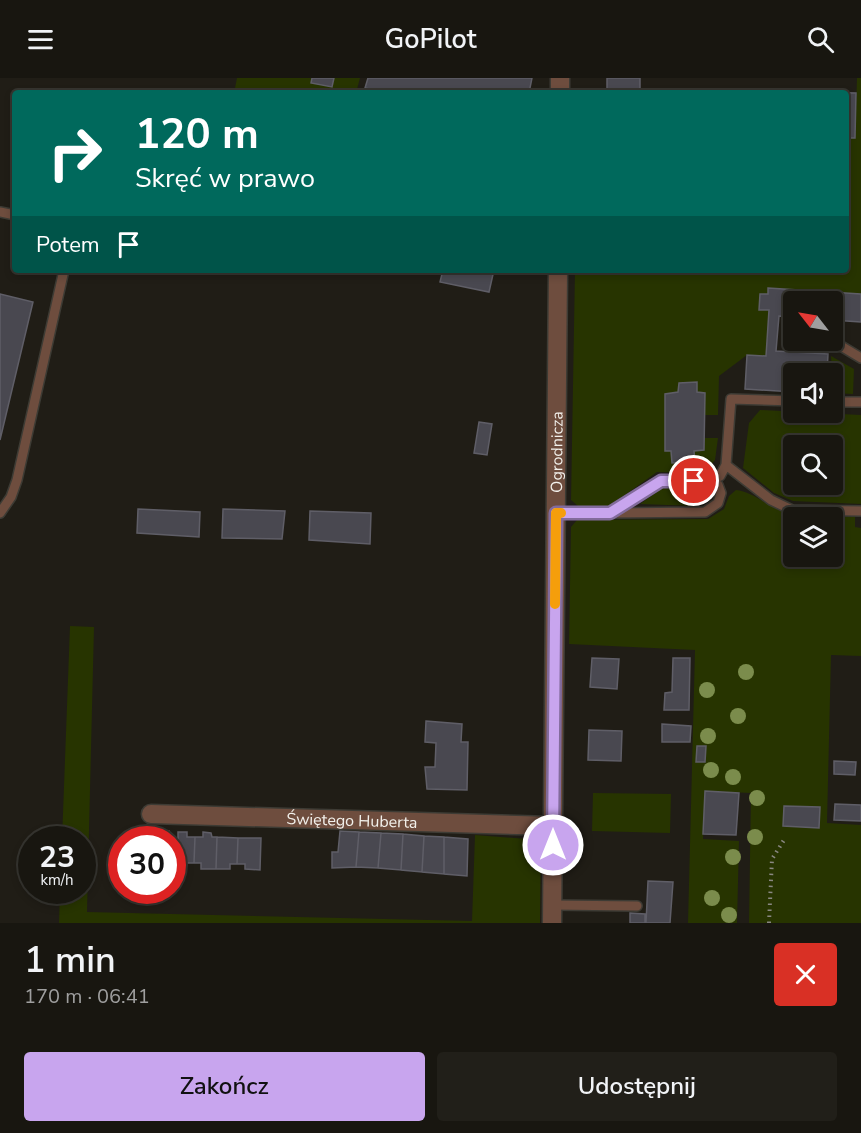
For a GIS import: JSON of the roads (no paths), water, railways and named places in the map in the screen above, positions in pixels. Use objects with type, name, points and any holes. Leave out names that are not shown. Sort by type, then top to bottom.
[{"type":"street","name":"Ogrodnicza","points":[[552,914],[558,273]]},
{"type":"street","name":"Świętego Huberta","points":[[151,814],[553,826]]},
{"type":"lane","points":[[0,513],[11,497],[17,480],[63,273]]},
{"type":"lane","points":[[843,347],[861,358]]},
{"type":"lane","points":[[610,513],[661,481],[711,481],[720,476],[726,465],[731,399],[783,401]]},
{"type":"lane","points":[[843,402],[861,402]]},
{"type":"lane","points":[[726,465],[771,500],[792,510],[861,511]]},
{"type":"lane","points":[[556,513],[705,512],[718,503],[721,493],[718,485],[711,481]]},
{"type":"lane","points":[[552,914],[637,906]]}]
